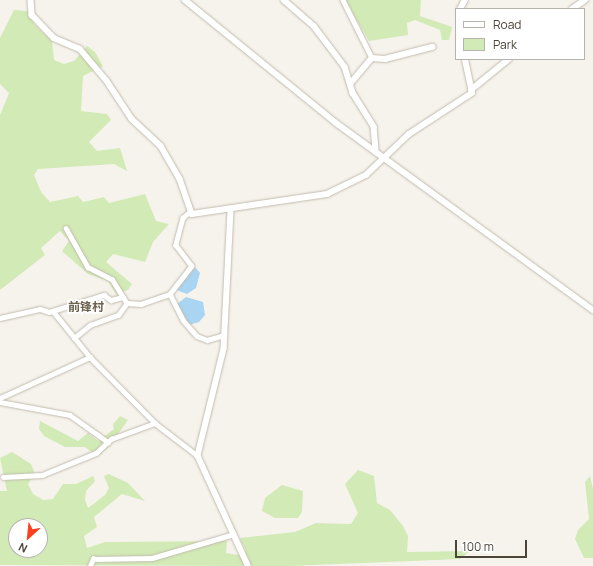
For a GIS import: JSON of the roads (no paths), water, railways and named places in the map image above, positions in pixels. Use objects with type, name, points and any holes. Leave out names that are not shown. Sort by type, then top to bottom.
[{"type":"street","points":[[31,0],[32,15],[54,38],[80,49],[107,81],[132,119],[161,146],[180,179],[190,212]]},
{"type":"street","points":[[185,0],[376,152],[593,310]]},
{"type":"street","points":[[284,0],[314,26],[345,67],[350,84],[374,127],[376,152]]},
{"type":"street","points":[[343,0],[372,58]]},
{"type":"street","points":[[573,8],[585,0]]},
{"type":"street","points":[[350,84],[372,58],[385,58],[432,47]]},
{"type":"street","points":[[127,304],[141,304],[170,294],[192,266],[176,245],[183,218],[190,212],[231,211],[327,194],[366,175],[381,164],[383,157],[409,134],[472,93],[465,60]]},
{"type":"street","points":[[471,90],[507,60]]},
{"type":"street","points":[[198,456],[224,349],[231,211]]},
{"type":"street","points":[[66,228],[88,267],[112,279],[127,304]]},
{"type":"street","points":[[0,318],[40,309],[53,311],[104,294],[111,300],[123,297]]},
{"type":"street","points":[[170,294],[183,320],[197,336],[207,340],[224,335]]},
{"type":"street","points":[[74,338],[90,325],[118,315],[127,304]]},
{"type":"street","points":[[53,311],[90,357],[156,423],[198,456],[248,565]]},
{"type":"street","points":[[0,398],[90,357]]},
{"type":"street","points":[[0,402],[70,415],[108,442]]},
{"type":"street","points":[[3,477],[42,475],[96,453],[108,442],[156,423]]},
{"type":"street","points":[[90,566],[93,559],[152,558],[234,534]]},
{"type":"water","points":[[194,266],[200,273],[196,288],[187,294],[174,289]]},
{"type":"water","points":[[186,297],[203,302],[205,315],[199,322],[189,325],[177,304]]},
{"type":"district","name":"前锋村","points":[[86,307]]}]
